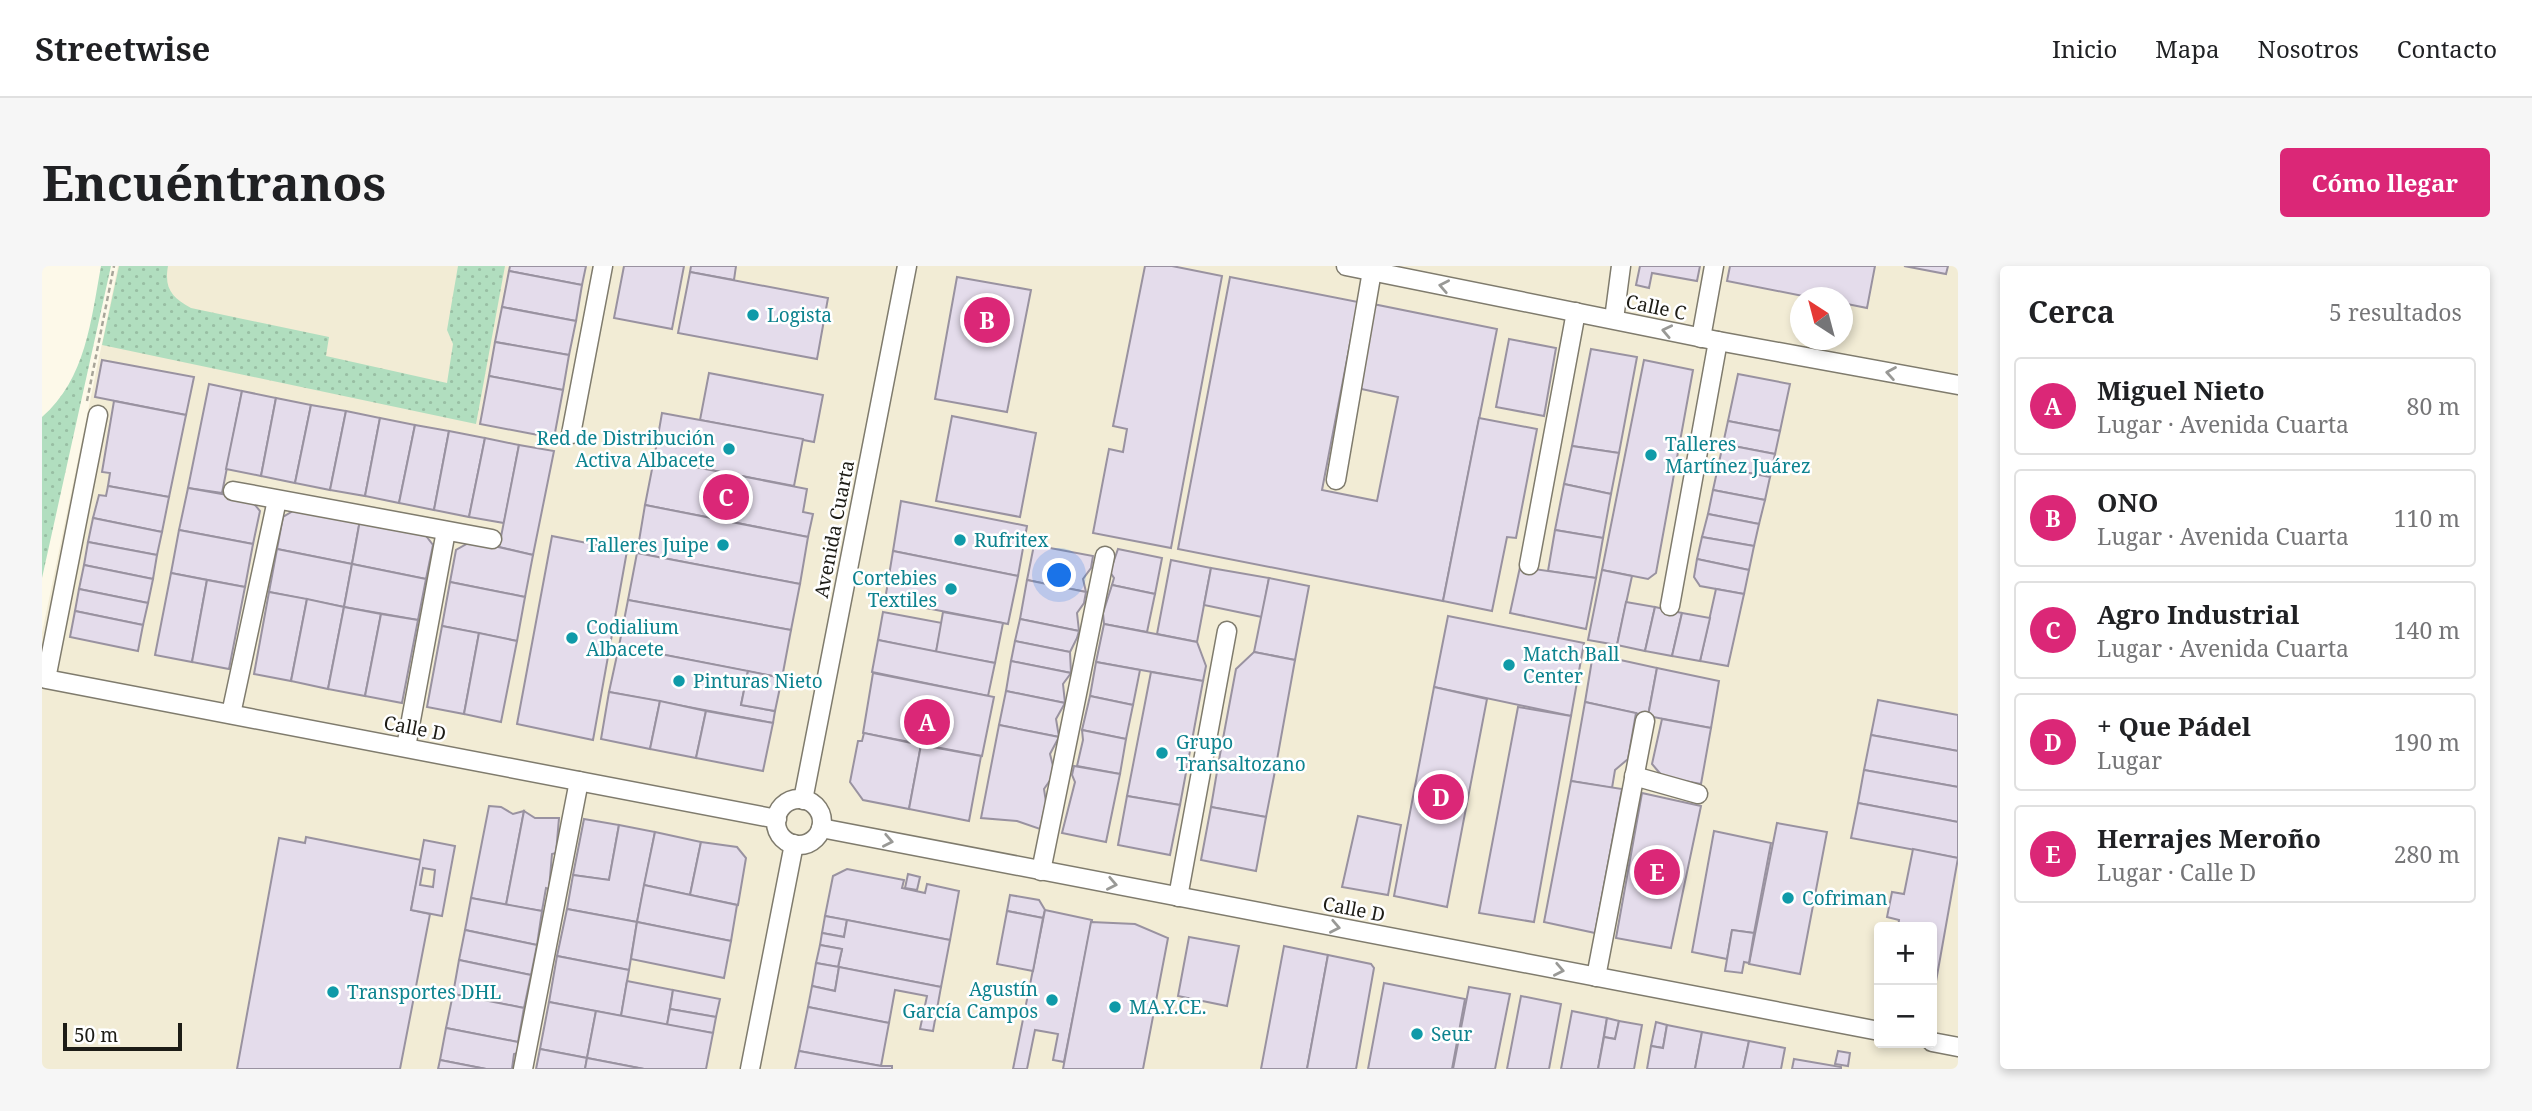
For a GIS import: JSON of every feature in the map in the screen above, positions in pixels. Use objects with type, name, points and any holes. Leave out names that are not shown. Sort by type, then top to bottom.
[{"type":"street","points":[[570,434],[603,266]]},
{"type":"street","name":"Avenida Cuarta","points":[[803,800],[907,266]]},
{"type":"street","name":"Calle C","points":[[1346,266],[1709,340],[1958,385]]},
{"type":"street","points":[[1614,319],[1621,266]]},
{"type":"street","points":[[1670,606],[1709,340],[1714,266]]},
{"type":"street","points":[[1336,480],[1372,271]]},
{"type":"street","points":[[1529,565],[1576,312]]},
{"type":"street","name":"Calle D","points":[[98,415],[46,679],[777,819]]},
{"type":"street","points":[[233,492],[492,539]]},
{"type":"street","points":[[231,714],[277,500]]},
{"type":"street","points":[[406,747],[446,531]]},
{"type":"street","points":[[1041,871],[1105,556]]},
{"type":"street","points":[[1178,897],[1227,631]]},
{"type":"street","points":[[1596,977],[1645,721]]},
{"type":"street","points":[[1634,776],[1698,794]]},
{"type":"street","points":[[523,1069],[579,781]]},
{"type":"street","points":[[803,800],[815,805],[820,812],[821,828],[812,842],[794,844],[781,836],[777,819],[785,805],[803,800]]},
{"type":"street","name":"Calle D","points":[[821,828],[1874,1030]]},
{"type":"street","points":[[750,1069],[794,844]]},
{"type":"street","points":[[1937,1043],[1958,1047]]},
{"type":"shaded area","points":[[118,266],[1958,266],[1958,1069],[42,1069],[42,633]]},
{"type":"green space","points":[[101,266],[111,266],[42,578],[42,417],[57,402],[77,367],[90,327]]},
{"type":"green space","points":[[119,266],[168,266],[167,281],[171,292],[191,308],[329,337],[326,356],[447,383],[453,344],[447,330],[458,266],[505,266],[476,424],[102,345]]},
{"type":"building","points":[[510,266],[586,266],[582,285],[509,271]]},
{"type":"building","points":[[624,266],[684,266],[672,329],[614,318]]},
{"type":"building","points":[[691,266],[736,266],[734,280],[690,272]]},
{"type":"building","points":[[1145,266],[1172,266],[1222,276],[1171,548],[1093,533],[1109,449],[1123,452],[1127,429],[1113,426]]},
{"type":"building","points":[[1640,266],[1700,266],[1697,281],[1652,273],[1649,288],[1636,285]]},
{"type":"building","points":[[1730,266],[1875,266],[1867,308],[1853,305],[1853,287],[1790,287],[1790,293],[1727,281]]},
{"type":"building","points":[[1904,266],[1948,266],[1946,274]]},
{"type":"building","points":[[509,271],[582,285],[576,321],[502,307]]},
{"type":"building","name":"Logista","points":[[690,272],[828,298],[817,359],[678,333]]},
{"type":"building","points":[[957,277],[1031,290],[1007,412],[935,399]]},
{"type":"building","points":[[1230,277],[1358,302],[1322,490],[1377,501],[1398,397],[1357,388],[1373,304],[1497,329],[1443,601],[1178,549]]},
{"type":"building","points":[[502,307],[576,321],[569,355],[495,342]]},
{"type":"building","points":[[1509,339],[1556,348],[1544,416],[1496,407]]},
{"type":"building","points":[[495,342],[569,355],[563,390],[489,376]]},
{"type":"building","points":[[1591,349],[1637,357],[1619,453],[1572,446]]},
{"type":"building","points":[[102,360],[194,377],[186,415],[95,397]]},
{"type":"building","name":"Talleres Martínez Juárez","points":[[1644,360],[1693,370],[1656,573],[1648,579],[1602,570]]},
{"type":"building","points":[[709,373],[823,395],[814,442],[700,420]]},
{"type":"building","points":[[1738,374],[1790,384],[1780,431],[1728,421]]},
{"type":"building","points":[[489,376],[563,390],[554,438],[480,424]]},
{"type":"building","points":[[209,384],[242,391],[222,493],[188,488]]},
{"type":"building","points":[[242,391],[276,398],[261,476],[226,469]]},
{"type":"building","points":[[276,398],[311,405],[295,483],[261,476]]},
{"type":"building","points":[[114,401],[186,415],[169,497],[108,486],[110,473],[102,472]]},
{"type":"building","points":[[311,405],[346,411],[330,490],[295,483]]},
{"type":"building","points":[[346,411],[380,418],[365,496],[330,490]]},
{"type":"building","name":"Red de Distribución Activa Albacete","points":[[662,413],[803,439],[794,486],[654,459]]},
{"type":"building","points":[[952,416],[1036,433],[1020,517],[936,501]]},
{"type":"building","points":[[380,418],[415,425],[399,503],[365,496]]},
{"type":"building","points":[[1479,418],[1537,429],[1516,538],[1507,537],[1492,611],[1443,601]]},
{"type":"building","points":[[1728,421],[1780,431],[1775,454],[1723,444]]},
{"type":"building","points":[[415,425],[449,431],[434,510],[399,503]]},
{"type":"building","points":[[449,431],[485,438],[469,517],[434,510]]},
{"type":"building","points":[[485,438],[519,445],[504,523],[469,517]]},
{"type":"building","points":[[1723,444],[1775,454],[1770,477],[1718,467]]},
{"type":"building","points":[[519,445],[554,451],[533,555],[499,547]]},
{"type":"building","points":[[1572,446],[1619,453],[1611,494],[1564,484]]},
{"type":"building","points":[[654,459],[807,489],[803,512],[813,514],[808,537],[645,505]]},
{"type":"building","points":[[1718,467],[1770,477],[1765,500],[1713,490]]},
{"type":"building","points":[[1564,484],[1611,494],[1603,538],[1555,530]]},
{"type":"building","points":[[108,486],[169,497],[162,532],[93,518],[99,495],[106,496]]},
{"type":"building","points":[[188,488],[250,499],[260,511],[253,544],[179,530]]},
{"type":"building","points":[[1713,490],[1765,500],[1759,524],[1708,514]]},
{"type":"building","name":"Rufritex","points":[[901,501],[1027,526],[1018,576],[893,551]]},
{"type":"building","name":"Talleres Juipe","points":[[645,505],[808,537],[800,584],[637,553]]},
{"type":"building","points":[[298,508],[360,520],[352,564],[277,549],[283,517]]},
{"type":"building","points":[[1708,514],[1759,524],[1754,546],[1702,537]]},
{"type":"building","points":[[93,518],[162,532],[157,555],[88,542]]},
{"type":"building","points":[[360,520],[423,532],[433,545],[426,579],[352,564]]},
{"type":"building","points":[[179,530],[253,544],[245,587],[171,573]]},
{"type":"building","points":[[1555,530],[1603,538],[1596,578],[1548,571]]},
{"type":"building","name":"Codialium Albacete","points":[[552,536],[627,551],[593,740],[517,724]]},
{"type":"building","points":[[1702,537],[1754,546],[1749,570],[1697,559]]},
{"type":"building","points":[[472,541],[533,555],[525,597],[450,582],[456,550]]},
{"type":"building","points":[[88,542],[157,555],[153,579],[84,565]]},
{"type":"building","points":[[1034,545],[1093,556],[1091,568],[1083,579],[1086,592],[1027,580]]},
{"type":"building","points":[[277,549],[352,564],[344,607],[269,592]]},
{"type":"building","points":[[1118,549],[1162,558],[1155,594],[1112,585],[1114,578],[1110,572]]},
{"type":"building","name":"Cortebies Textiles","points":[[893,551],[1018,576],[1008,624],[885,600]]},
{"type":"building","points":[[637,553],[800,584],[791,630],[628,600]]},
{"type":"building","points":[[1697,559],[1749,570],[1744,594],[1700,586],[1694,577]]},
{"type":"building","points":[[1171,560],[1211,568],[1197,642],[1157,634]]},
{"type":"building","points":[[352,564],[426,579],[418,620],[344,607]]},
{"type":"building","points":[[84,565],[153,579],[148,603],[79,589]]},
{"type":"building","points":[[1520,567],[1596,578],[1586,629],[1510,613]]},
{"type":"building","points":[[1211,568],[1269,578],[1262,617],[1204,605]]},
{"type":"building","points":[[1602,570],[1632,576],[1617,645],[1588,640]]},
{"type":"building","points":[[171,573],[207,580],[192,662],[155,655]]},
{"type":"building","points":[[1269,578],[1309,586],[1295,660],[1254,652]]},
{"type":"building","points":[[207,580],[245,587],[229,669],[192,662]]},
{"type":"building","points":[[1027,580],[1086,592],[1084,603],[1077,613],[1079,631],[1020,619]]},
{"type":"building","points":[[450,582],[525,597],[517,641],[442,626]]},
{"type":"building","points":[[1112,585],[1155,594],[1147,632],[1104,624],[1103,613]]},
{"type":"building","points":[[79,589],[148,603],[143,625],[75,611]]},
{"type":"building","points":[[1716,589],[1744,594],[1728,666],[1700,661]]},
{"type":"building","points":[[269,592],[307,599],[291,681],[254,674]]},
{"type":"building","points":[[307,599],[344,607],[328,689],[291,681]]},
{"type":"building","points":[[628,600],[791,630],[782,678],[619,646]]},
{"type":"building","points":[[1626,602],[1655,607],[1645,651],[1617,645]]},
{"type":"building","points":[[344,607],[381,614],[365,696],[328,689]]},
{"type":"building","points":[[1655,607],[1682,613],[1672,656],[1645,651]]},
{"type":"building","points":[[75,611],[143,625],[138,651],[70,637]]},
{"type":"building","points":[[883,612],[942,623],[936,652],[878,640]]},
{"type":"building","points":[[943,612],[1003,623],[995,663],[936,652]]},
{"type":"building","points":[[1682,613],[1710,618],[1700,661],[1672,656]]},
{"type":"building","points":[[381,614],[418,620],[402,703],[365,696]]},
{"type":"building","name":"Match Ball Center","points":[[1448,616],[1584,643],[1571,716],[1434,687]]},
{"type":"building","points":[[1020,619],[1079,631],[1070,652],[1015,641]]},
{"type":"building","points":[[1104,624],[1197,642],[1206,666],[1203,681],[1096,662]]},
{"type":"building","points":[[442,626],[479,633],[464,714],[427,707]]},
{"type":"building","points":[[479,633],[517,641],[501,722],[464,714]]},
{"type":"building","points":[[878,640],[995,663],[988,696],[872,672]]},
{"type":"building","points":[[1015,641],[1070,652],[1071,673],[1011,661]]},
{"type":"building","name":"Pinturas Nieto","points":[[619,646],[748,671],[741,705],[775,711],[773,723],[609,692]]},
{"type":"building","points":[[1254,652],[1295,660],[1275,771],[1219,760],[1236,669]]},
{"type":"building","points":[[1593,654],[1657,668],[1648,716],[1585,702]]},
{"type":"building","points":[[1011,661],[1071,673],[1063,684],[1065,703],[1006,691]]},
{"type":"building","points":[[1096,662],[1140,670],[1133,705],[1090,696]]},
{"type":"building","points":[[1657,668],[1719,681],[1711,728],[1648,716]]},
{"type":"building","points":[[748,671],[782,678],[775,711],[741,705]]},
{"type":"building","name":"Grupo Transaltozano","points":[[1151,672],[1203,681],[1180,805],[1127,796]]},
{"type":"building","points":[[873,673],[994,697],[982,756],[863,733]]},
{"type":"building","points":[[1434,687],[1487,699],[1447,907],[1394,896]]},
{"type":"building","points":[[1006,691],[1065,703],[1056,719],[1059,737],[999,725]]},
{"type":"building","points":[[609,692],[660,701],[650,749],[601,739]]},
{"type":"building","points":[[1090,696],[1133,705],[1126,739],[1082,730]]},
{"type":"building","points":[[1878,700],[1958,715],[1958,751],[1871,735]]},
{"type":"building","points":[[660,701],[706,711],[696,758],[650,749]]},
{"type":"building","points":[[1585,702],[1636,713],[1628,759],[1615,770],[1612,788],[1571,781]]},
{"type":"building","points":[[1518,707],[1571,716],[1534,922],[1479,913]]},
{"type":"building","points":[[706,711],[773,723],[763,771],[696,758]]},
{"type":"building","points":[[1662,719],[1711,728],[1701,784],[1663,777],[1652,764]]},
{"type":"building","points":[[999,725],[1059,737],[1050,754],[1053,766],[1051,779],[1044,789],[1046,802],[1040,829],[1017,821],[981,818]]},
{"type":"building","points":[[1082,730],[1126,739],[1120,774],[1077,766],[1083,740]]},
{"type":"building","points":[[864,733],[921,745],[909,809],[863,800],[850,782],[858,741],[862,741]]},
{"type":"building","points":[[1871,735],[1958,751],[1958,787],[1864,770]]},
{"type":"building","points":[[921,745],[981,756],[969,821],[909,809]]},
{"type":"building","points":[[1219,760],[1275,771],[1266,817],[1211,807]]},
{"type":"building","points":[[1074,766],[1120,774],[1106,842],[1062,833],[1075,782],[1072,775]]},
{"type":"building","points":[[1864,770],[1958,787],[1958,822],[1858,803]]},
{"type":"building","points":[[1571,781],[1622,789],[1595,933],[1544,922]]},
{"type":"building","points":[[1642,793],[1701,806],[1671,948],[1616,938]]},
{"type":"building","points":[[1127,796],[1180,805],[1170,855],[1118,845]]},
{"type":"building","points":[[1858,803],[1958,822],[1958,858],[1851,838]]},
{"type":"building","points":[[489,806],[501,807],[513,814],[524,811],[506,905],[471,898]]},
{"type":"building","points":[[1211,807],[1266,817],[1256,871],[1201,860]]},
{"type":"building","points":[[524,811],[535,818],[559,818],[556,853],[552,854],[549,889],[546,888],[542,911],[506,905]]},
{"type":"building","points":[[1358,816],[1401,825],[1388,895],[1342,887]]},
{"type":"building","points":[[584,819],[619,825],[609,880],[573,875]]},
{"type":"building","name":"Cofriman","points":[[1777,823],[1827,832],[1800,974],[1749,964]]},
{"type":"building","points":[[619,825],[655,832],[637,922],[567,909],[573,875],[609,880]]},
{"type":"building","points":[[1714,831],[1771,843],[1754,933],[1732,930],[1727,959],[1692,952]]},
{"type":"building","points":[[655,832],[701,842],[690,895],[644,885]]},
{"type":"building","name":"Transportes DHL","points":[[306,837],[421,860],[411,910],[430,914],[400,1069],[237,1069],[279,838],[305,843]]},
{"type":"building","points":[[424,840],[455,846],[442,916],[411,910]],"holes":[[[423,868],[435,870],[433,887],[420,885]]]},
{"type":"building","points":[[701,842],[737,847],[746,858],[738,905],[690,895]]},
{"type":"building","points":[[1913,849],[1958,858],[1937,976],[1937,922],[1899,922],[1887,917],[1892,892],[1904,894]]},
{"type":"building","points":[[847,869],[904,880],[902,888],[925,893],[927,884],[959,891],[950,940],[825,916],[833,876]]},
{"type":"building","points":[[908,874],[920,877],[917,890],[905,888]]},
{"type":"building","points":[[644,885],[737,905],[731,941],[637,922]]},
{"type":"building","points":[[1010,895],[1039,900],[1045,910],[1043,918],[1007,911]]},
{"type":"building","points":[[471,898],[542,911],[537,945],[465,930]]},
{"type":"building","points":[[567,909],[637,922],[629,970],[557,956]]},
{"type":"building","name":"Agustín García Campos","points":[[1045,910],[1092,920],[1064,1062],[1053,1060],[1058,1034],[1035,1030],[1027,1069],[1013,1069]]},
{"type":"building","points":[[1007,911],[1043,918],[1033,971],[997,964]]},
{"type":"building","points":[[825,916],[847,920],[844,937],[822,933]]},
{"type":"building","points":[[847,920],[950,940],[941,987],[838,967],[842,949],[820,945],[822,933],[844,937]]},
{"type":"building","points":[[637,922],[731,941],[724,978],[631,959]]},
{"type":"building","name":"MA.Y.CE.","points":[[1091,922],[1135,924],[1168,938],[1143,1069],[1063,1069]]},
{"type":"building","points":[[465,930],[537,945],[531,975],[459,960]]},
{"type":"building","points":[[1732,930],[1754,933],[1749,963],[1744,962],[1742,973],[1725,971]]},
{"type":"building","points":[[1189,937],[1239,946],[1227,1006],[1178,996]]},
{"type":"building","points":[[820,945],[842,949],[838,967],[816,963]]},
{"type":"building","points":[[1284,946],[1328,955],[1307,1069],[1261,1069]]},
{"type":"building","points":[[1328,955],[1371,964],[1374,968],[1356,1069],[1307,1069]]},
{"type":"building","points":[[557,956],[629,970],[621,1016],[549,1002]]},
{"type":"building","points":[[459,960],[531,975],[524,1008],[453,994]]},
{"type":"building","points":[[816,963],[839,967],[835,991],[812,986]]},
{"type":"building","points":[[839,967],[941,987],[933,1031],[920,1029],[927,996],[895,990],[889,1023],[808,1007],[812,986],[835,991]]},
{"type":"building","points":[[627,981],[673,990],[667,1025],[621,1016]]},
{"type":"building","name":"Seur","points":[[1384,983],[1465,999],[1452,1069],[1368,1069]]},
{"type":"building","points":[[1469,987],[1510,994],[1495,1069],[1453,1069]]},
{"type":"building","points":[[673,990],[720,999],[716,1017],[670,1009]]},
{"type":"building","points":[[453,994],[524,1008],[518,1042],[446,1028]]},
{"type":"building","points":[[1521,996],[1561,1004],[1549,1069],[1507,1069]]},
{"type":"building","points":[[549,1002],[596,1011],[587,1058],[540,1049]]},
{"type":"building","points":[[808,1007],[889,1023],[881,1066],[799,1051]]},
{"type":"building","points":[[670,1009],[716,1017],[713,1033],[667,1025]]},
{"type":"building","points":[[596,1011],[713,1033],[706,1069],[644,1069],[587,1058]]},
{"type":"building","points":[[1572,1011],[1607,1018],[1598,1069],[1561,1069]]},
{"type":"building","points":[[1607,1018],[1619,1021],[1615,1039],[1604,1037]]},
{"type":"building","points":[[1619,1021],[1642,1025],[1634,1069],[1598,1069],[1604,1037],[1615,1039]]},
{"type":"building","points":[[1656,1022],[1667,1025],[1663,1048],[1651,1046]]},
{"type":"building","points":[[1667,1025],[1702,1032],[1695,1069],[1647,1069],[1651,1046],[1663,1048]]},
{"type":"building","points":[[446,1028],[518,1042],[518,1053],[514,1054],[512,1069],[486,1069],[440,1060]]},
{"type":"building","points":[[1702,1032],[1749,1041],[1743,1069],[1695,1069]]},
{"type":"building","points":[[1749,1041],[1785,1048],[1781,1069],[1743,1069]]},
{"type":"building","points":[[540,1049],[587,1058],[585,1069],[536,1069]]},
{"type":"building","points":[[799,1051],[892,1066],[892,1069],[795,1069]]},
{"type":"building","points":[[1838,1051],[1850,1053],[1848,1066],[1835,1064]]},
{"type":"building","points":[[587,1058],[644,1069],[585,1069]]},
{"type":"building","points":[[1794,1059],[1841,1067],[1841,1069],[1792,1069]]},
{"type":"building","points":[[440,1060],[486,1069],[438,1069]]},
{"type":"place","name":"Logista","points":[[753,315]]},
{"type":"place","name":"ONO","points":[[987,320]]},
{"type":"place","name":"Red de Distribución Activa Albacete","points":[[729,449]]},
{"type":"place","name":"Talleres Martínez Juárez","points":[[1651,455]]},
{"type":"place","name":"Agro Industrial","points":[[726,497]]},
{"type":"place","name":"Rufritex","points":[[960,540]]},
{"type":"place","name":"Talleres Juipe","points":[[723,545]]},
{"type":"place","name":"Cortebies Textiles","points":[[951,589]]},
{"type":"place","name":"Codialium Albacete","points":[[572,638]]},
{"type":"place","name":"Match Ball Center","points":[[1509,665]]},
{"type":"place","name":"Pinturas Nieto","points":[[679,681]]},
{"type":"place","name":"Miguel Nieto","points":[[927,722]]},
{"type":"place","name":"Grupo Transaltozano","points":[[1162,753]]},
{"type":"place","name":"+ Que Pádel","points":[[1441,797]]},
{"type":"place","name":"Herrajes Meroño","points":[[1657,872]]},
{"type":"place","name":"Cofriman","points":[[1788,898]]},
{"type":"place","name":"Transportes DHL","points":[[333,992]]},
{"type":"place","name":"Agustín García Campos","points":[[1052,1000]]},
{"type":"place","name":"MA.Y.CE.","points":[[1115,1007]]},
{"type":"place","name":"Seur","points":[[1417,1034]]}]
